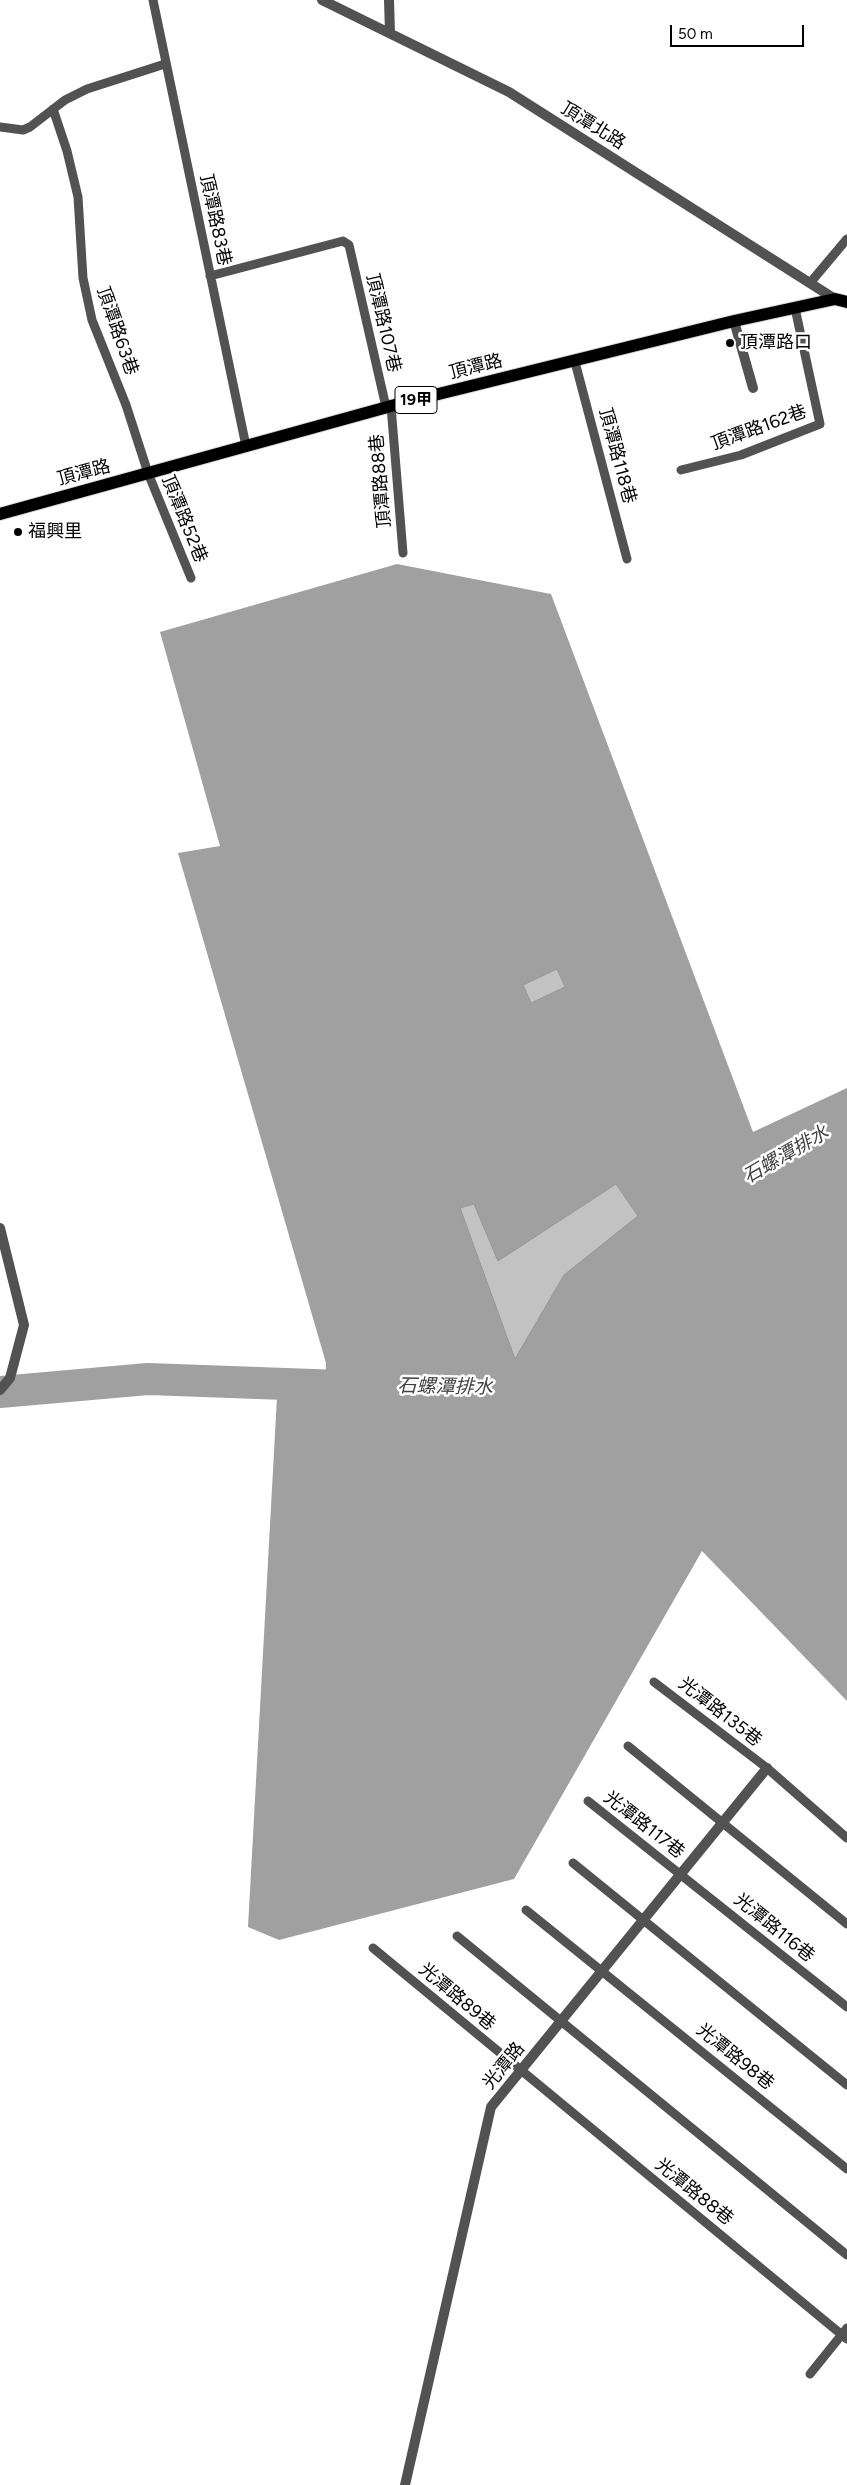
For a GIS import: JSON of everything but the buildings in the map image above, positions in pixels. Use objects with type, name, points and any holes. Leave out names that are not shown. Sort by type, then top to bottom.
[{"type":"main road","name":"頂潭路","points":[[0,514],[388,407],[734,321],[794,308],[841,301]]},
{"type":"street","name":"頂潭北路","points":[[322,0],[509,92],[841,301]]},
{"type":"street","points":[[389,0],[390,33]]},
{"type":"street","points":[[734,321],[753,388]]},
{"type":"street","points":[[0,1228],[24,1325],[10,1378],[0,1390]]},
{"type":"street","name":"光潭路","points":[[405,2485],[491,2107],[767,1768]]},
{"type":"lane","name":"頂潭路83巷","points":[[153,0],[164,64],[246,446]]},
{"type":"lane","points":[[0,127],[23,130],[87,89],[164,64]]},
{"type":"lane","name":"頂潭路63巷","points":[[53,109],[67,151],[78,197],[86,297],[92,320],[126,405],[148,473]]},
{"type":"lane","points":[[810,283],[847,239]]},
{"type":"lane","name":"頂潭路107巷","points":[[210,276],[336,241],[343,241],[349,245],[388,407]]},
{"type":"lane","name":"頂潭路162巷","points":[[681,470],[741,455],[820,424],[794,308]]},
{"type":"lane","name":"頂潭路118巷","points":[[575,362],[628,559]]},
{"type":"lane","name":"頂潭路88巷","points":[[388,407],[404,553]]},
{"type":"lane","name":"頂潭路52巷","points":[[148,473],[191,578]]},
{"type":"lane","name":"光潭路135巷","points":[[654,1682],[767,1768],[847,1838]]},
{"type":"lane","points":[[628,1746],[847,1924]]},
{"type":"lane","name":"光潭路117巷","points":[[588,1801],[680,1874]]},
{"type":"lane","points":[[573,1862],[847,2085]]},
{"type":"lane","name":"光潭路116巷","points":[[680,1874],[847,2007]]},
{"type":"lane","name":"光潭路98巷","points":[[526,1910],[847,2169]]},
{"type":"lane","points":[[457,1936],[847,2255]]},
{"type":"lane","name":"光潭路89巷","points":[[373,1948],[521,2070]]},
{"type":"lane","name":"光潭路88巷","points":[[521,2070],[845,2334]]},
{"type":"lane","points":[[810,2374],[845,2334]]},
{"type":"water","points":[[397,564],[551,594],[753,1132],[847,1088],[847,1701],[702,1551],[514,1879],[279,1940],[248,1927],[277,1397],[325,1398],[326,1363],[178,853],[220,846],[160,632]]},
{"type":"waterway","name":"石螺潭排水","points":[[0,1392],[148,1379],[368,1387]]},
{"type":"place","name":"頂潭路口","points":[[730,343]]},
{"type":"place","name":"福興里","points":[[18,532]]}]
